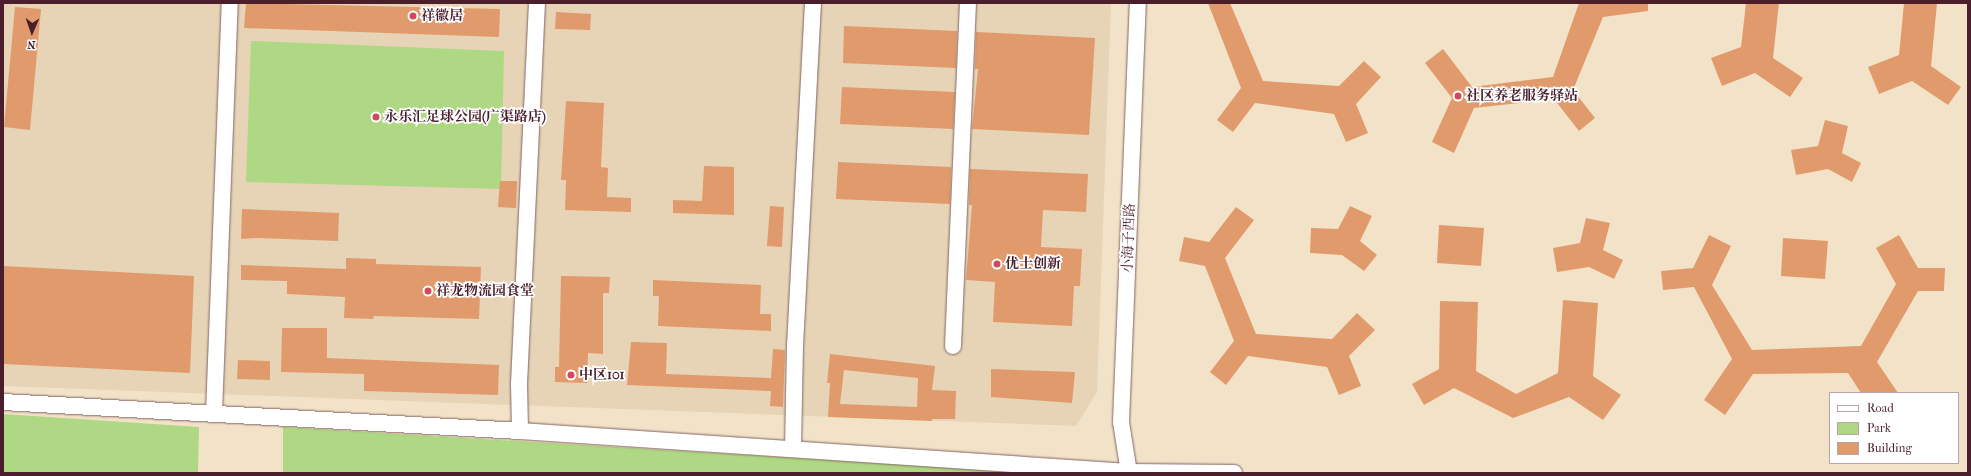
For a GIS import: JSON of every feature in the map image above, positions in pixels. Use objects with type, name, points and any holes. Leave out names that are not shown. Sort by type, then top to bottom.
[{"type":"street","points":[[214,413],[230,3]]},
{"type":"street","points":[[520,431],[519,384],[537,3]]},
{"type":"street","points":[[793,449],[795,346],[813,3]]},
{"type":"street","points":[[953,346],[968,3]]},
{"type":"street","name":"小海子西路","points":[[1129,472],[1121,422],[1138,3]]},
{"type":"street","points":[[3,402],[520,431],[1129,472],[1234,473]]},
{"type":"shaded area","points":[[3,3],[1111,3],[1097,392],[1076,426],[3,386]]},
{"type":"green space","name":"永乐汇足球公园(广渠路店)","points":[[251,41],[504,51],[501,189],[246,182]]},
{"type":"green space","points":[[3,414],[199,427],[198,473],[3,473]]},
{"type":"green space","points":[[283,427],[1046,473],[283,473]]},
{"type":"building","points":[[246,3],[500,9],[499,37],[244,28]]},
{"type":"building","points":[[1208,3],[1230,3],[1263,81],[1339,86],[1364,61],[1381,77],[1356,104],[1368,133],[1346,142],[1334,114],[1255,103],[1233,132],[1217,120],[1241,88]]},
{"type":"building","points":[[1579,3],[1648,3],[1648,11],[1603,17],[1573,90],[1595,118],[1579,131],[1554,99],[1474,108],[1454,153],[1432,142],[1452,98],[1425,63],[1443,49],[1472,87],[1553,77]]},
{"type":"building","points":[[1746,3],[1779,3],[1773,58],[1803,78],[1790,97],[1755,73],[1722,86],[1711,58],[1741,47]]},
{"type":"building","points":[[1904,3],[1937,3],[1931,66],[1961,87],[1948,105],[1912,81],[1879,94],[1868,67],[1899,55]]},
{"type":"building","points":[[15,7],[41,9],[30,130],[4,127]]},
{"type":"building","points":[[556,12],[591,14],[590,30],[555,29]]},
{"type":"building","points":[[844,26],[957,31],[956,68],[843,63]]},
{"type":"building","points":[[976,32],[1095,38],[1089,135],[972,129],[978,69],[975,69]]},
{"type":"building","points":[[842,87],[955,92],[953,129],[840,124]]},
{"type":"building","points":[[566,101],[604,103],[601,167],[608,168],[607,197],[631,198],[631,212],[565,210],[566,180],[561,180]]},
{"type":"building","points":[[1825,120],[1848,126],[1842,153],[1861,163],[1852,182],[1828,169],[1796,175],[1791,150],[1818,146]]},
{"type":"building","points":[[838,162],[951,167],[950,204],[836,199]]},
{"type":"building","points":[[704,166],[734,167],[734,215],[673,213],[673,200],[702,201]]},
{"type":"building","points":[[970,169],[1088,174],[1086,212],[1043,210],[1041,247],[1082,249],[1080,286],[1074,286],[1072,326],[993,322],[995,282],[966,280],[972,205],[969,205]]},
{"type":"building","points":[[500,181],[517,181],[516,208],[498,207]]},
{"type":"building","points":[[770,206],[784,207],[782,247],[767,246]]},
{"type":"building","points":[[1350,206],[1372,216],[1360,241],[1377,255],[1364,271],[1342,255],[1310,253],[1311,228],[1338,229]]},
{"type":"building","points":[[1236,207],[1254,220],[1225,258],[1256,334],[1332,339],[1357,313],[1375,330],[1349,356],[1361,386],[1339,395],[1327,367],[1248,356],[1226,385],[1210,372],[1234,341],[1205,266],[1179,261],[1184,237],[1209,242]]},
{"type":"building","points":[[242,209],[339,213],[338,241],[258,238],[241,239]]},
{"type":"building","points":[[1586,218],[1610,223],[1603,250],[1623,260],[1614,279],[1589,267],[1557,272],[1553,248],[1580,243]]},
{"type":"building","points":[[1439,225],[1484,228],[1481,266],[1437,263]]},
{"type":"building","points":[[1709,235],[1731,246],[1712,285],[1752,350],[1861,346],[1896,284],[1876,248],[1899,235],[1918,268],[1945,268],[1944,291],[1918,291],[1877,362],[1897,392],[1860,392],[1848,373],[1753,374],[1725,415],[1704,400],[1732,359],[1694,287],[1663,290],[1661,271],[1693,268]]},
{"type":"building","points":[[1783,238],[1828,241],[1825,279],[1781,276]]},
{"type":"building","points":[[346,258],[376,259],[376,264],[481,267],[479,319],[374,316],[373,319],[344,318],[345,297],[287,294],[287,281],[241,280],[241,265],[346,269]]},
{"type":"building","points":[[3,266],[194,276],[190,373],[3,364]]},
{"type":"building","points":[[561,276],[610,277],[609,293],[603,293],[603,354],[588,353],[587,383],[555,382],[555,367],[559,367]]},
{"type":"building","points":[[653,280],[761,285],[760,314],[771,314],[771,331],[658,326],[659,296],[653,296]]},
{"type":"building","points":[[1563,300],[1598,303],[1593,376],[1621,395],[1603,420],[1569,397],[1513,418],[1454,388],[1424,405],[1412,384],[1439,369],[1440,301],[1478,302],[1476,371],[1516,394],[1558,373]]},
{"type":"building","points":[[282,328],[327,328],[327,358],[499,365],[498,395],[364,391],[364,374],[281,372]]},
{"type":"building","points":[[631,342],[667,343],[666,374],[771,378],[773,349],[785,350],[783,407],[770,406],[771,391],[627,385]]},
{"type":"building","points":[[830,354],[935,366],[932,390],[956,391],[955,419],[932,419],[932,421],[828,417],[830,383],[827,383]],"holes":[[[844,370],[918,378],[917,407],[840,404]]]},
{"type":"building","points":[[238,360],[270,361],[270,380],[237,379]]},
{"type":"building","points":[[991,369],[1075,372],[1072,403],[991,397]]},
{"type":"place","name":"祥徽居","points":[[413,16]]},
{"type":"place","name":"社区养老服务驿站","points":[[1458,96]]},
{"type":"place","name":"永乐汇足球公园(广渠路店)","points":[[376,117]]},
{"type":"place","name":"优士创新","points":[[997,264]]},
{"type":"place","name":"祥龙物流园食堂","points":[[428,291]]},
{"type":"place","name":"中区101","points":[[571,375]]}]
